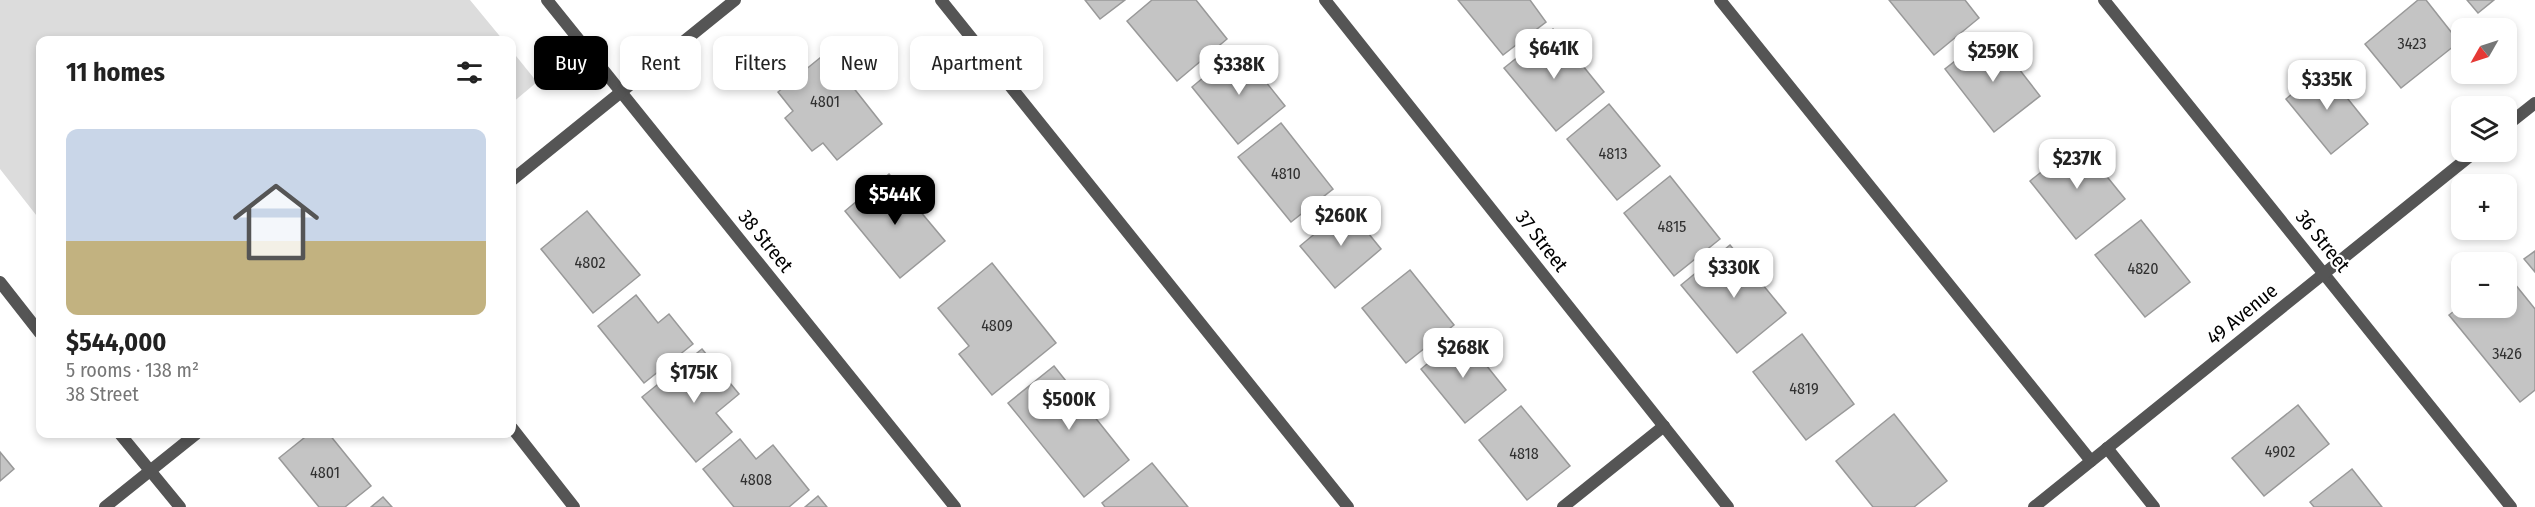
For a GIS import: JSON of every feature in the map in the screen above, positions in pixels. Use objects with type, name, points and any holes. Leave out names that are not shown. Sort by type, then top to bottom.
[{"type":"street","name":"38 Street","points":[[548,0],[955,507]]},
{"type":"street","points":[[516,177],[735,0]]},
{"type":"street","points":[[941,0],[1348,507]]},
{"type":"street","name":"37 Street","points":[[1325,0],[1728,507]]},
{"type":"street","points":[[1720,0],[2091,461]]},
{"type":"street","name":"36 Street","points":[[2104,0],[2511,507]]},
{"type":"street","points":[[2517,117],[2535,103]]},
{"type":"street","name":"49 Avenue","points":[[2034,507],[2463,162]]},
{"type":"street","points":[[0,282],[36,328]]},
{"type":"street","points":[[1563,507],[1664,426]]},
{"type":"street","points":[[516,433],[574,507]]},
{"type":"street","points":[[123,438],[180,507]]},
{"type":"street","points":[[105,507],[191,438]]},
{"type":"street","points":[[2107,448],[2154,507]]},
{"type":"shaded area","points":[[0,0],[470,0],[500,36],[36,36],[36,215],[0,169]]},
{"type":"shaded area","points":[[516,56],[534,78],[534,85],[516,100]]},
{"type":"building","points":[[1085,0],[1125,0],[1100,19]]},
{"type":"building","points":[[1152,0],[1196,0],[1227,39],[1177,81],[1127,21]]},
{"type":"building","points":[[1458,0],[1530,0],[1546,22],[1503,55]]},
{"type":"building","points":[[1889,0],[1965,0],[1979,18],[1934,55]]},
{"type":"building","points":[[2418,0],[2426,0],[2451,32],[2451,48],[2401,88],[2365,44]]},
{"type":"building","points":[[2467,0],[2494,0],[2478,13]]},
{"type":"building","points":[[1553,29],[1604,92],[1556,131],[1504,68]]},
{"type":"building","points":[[1991,33],[2040,96],[1994,132],[1945,69]]},
{"type":"building","points":[[1239,48],[1285,106],[1238,144],[1192,87]]},
{"type":"building","points":[[820,58],[820,90],[855,90],[882,124],[837,160],[823,143],[812,151],[785,118],[793,111],[778,92],[780,90],[808,90],[808,68]]},
{"type":"building","points":[[2323,68],[2368,124],[2331,154],[2286,99]]},
{"type":"building","points":[[1609,104],[1660,166],[1617,200],[1567,139]]},
{"type":"building","points":[[1281,123],[1333,189],[1291,222],[1238,157]]},
{"type":"building","points":[[2079,142],[2125,199],[2076,239],[2030,181]]},
{"type":"building","points":[[889,174],[945,241],[900,278],[845,211]]},
{"type":"building","points":[[1670,176],[1720,239],[1674,276],[1624,213]]},
{"type":"building","points":[[1347,207],[1381,249],[1335,288],[1300,246]]},
{"type":"building","points":[[587,211],[640,275],[593,313],[541,249]]},
{"type":"building","points":[[2141,220],[2190,282],[2145,317],[2095,255]]},
{"type":"building","points":[[1730,245],[1786,313],[1737,353],[1681,285]]},
{"type":"building","points":[[2535,251],[2535,272],[2524,259]]},
{"type":"building","points":[[992,263],[1056,343],[992,395],[959,354],[969,346],[938,308]]},
{"type":"building","points":[[1410,270],[1454,325],[1406,363],[1362,308]]},
{"type":"building","points":[[2517,287],[2535,309],[2535,390],[2520,402],[2451,318],[2517,318]]},
{"type":"building","points":[[636,295],[658,323],[669,314],[693,344],[644,383],[598,326]]},
{"type":"building","points":[[1802,334],[1854,404],[1806,440],[1753,372]]},
{"type":"building","points":[[1462,335],[1506,390],[1465,423],[1421,369]]},
{"type":"building","points":[[702,349],[739,394],[716,413],[732,432],[696,462],[642,397]]},
{"type":"building","points":[[1054,366],[1129,460],[1084,497],[1008,403]]},
{"type":"building","points":[[2298,405],[2329,444],[2264,496],[2232,458]]},
{"type":"building","points":[[1521,406],[1570,466],[1527,500],[1479,440]]},
{"type":"building","points":[[1894,414],[1947,481],[1914,507],[1873,507],[1836,461]]},
{"type":"building","points":[[304,438],[332,438],[371,486],[345,507],[319,507],[279,458]]},
{"type":"building","points":[[740,439],[756,459],[773,445],[809,490],[789,507],[734,507],[703,469]]},
{"type":"building","points":[[0,452],[14,469],[0,481]]},
{"type":"building","points":[[1152,463],[1188,507],[1105,507],[1102,503]]},
{"type":"building","points":[[2352,469],[2382,507],[2314,507],[2310,502]]},
{"type":"building","points":[[818,496],[827,507],[805,507]]},
{"type":"building","points":[[383,497],[392,507],[371,507]]}]
